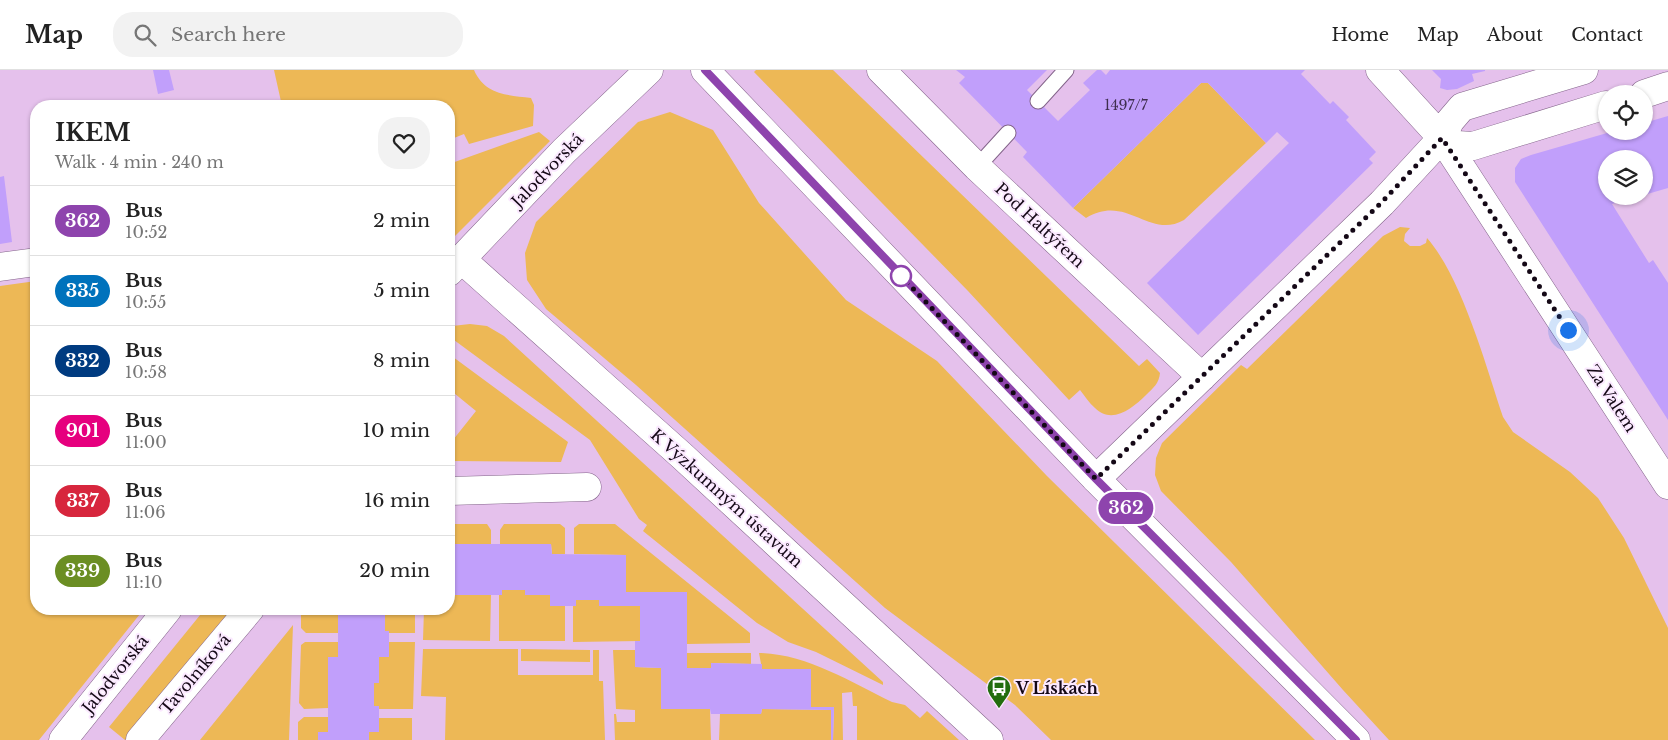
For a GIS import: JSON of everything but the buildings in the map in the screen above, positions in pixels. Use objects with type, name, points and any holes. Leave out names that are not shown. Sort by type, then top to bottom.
[{"type":"street","name":"Jalodvorská","points":[[455,266],[564,151],[649,70]]},
{"type":"street","points":[[706,70],[1096,479],[1356,740]]},
{"type":"street","name":"Pod Haltýřem","points":[[880,70],[977,167],[1202,376]]},
{"type":"street","name":"Za Valem","points":[[1380,70],[1442,138],[1668,485]]},
{"type":"street","points":[[1096,479],[1382,202],[1442,138],[1450,121],[1462,107],[1584,70]]},
{"type":"street","points":[[1653,91],[1668,86]]},
{"type":"street","points":[[1442,138],[1457,145],[1473,146],[1598,107]]},
{"type":"street","points":[[0,267],[30,263]]},
{"type":"street","name":"K Výzkumným ústavům","points":[[455,266],[681,455],[989,740]]},
{"type":"street","points":[[455,491],[587,487]]},
{"type":"street","name":"Jalodvorská","points":[[63,740],[163,615]]},
{"type":"street","name":"Tavolníková","points":[[140,740],[245,615]]},
{"type":"lane","points":[[1038,101],[1066,70]]},
{"type":"lane","points":[[977,167],[1008,133]]},
{"type":"shaded area","points":[[274,70],[474,70],[484,84],[491,89],[505,94],[531,98],[534,105],[533,126],[469,144],[464,134],[455,138],[455,100],[281,100]]},
{"type":"shaded area","points":[[756,70],[833,70],[1139,366],[1147,359],[1160,373],[1155,386],[1135,405],[1115,415],[1102,413],[1095,408],[1080,390],[1069,400],[968,291],[754,72]]},
{"type":"shaded area","points":[[1201,83],[1208,83],[1266,143],[1184,220],[1171,225],[1160,225],[1126,213],[1114,211],[1101,212],[1086,218],[1073,208]]},
{"type":"shaded area","points":[[670,112],[713,130],[759,203],[846,300],[937,361],[1047,476],[1315,740],[1051,740],[1015,705],[885,608],[636,385],[546,309],[527,280],[525,253],[536,222],[638,122]]},
{"type":"shaded area","points":[[539,132],[550,141],[455,236],[455,162]]},
{"type":"shaded area","points":[[1400,227],[1410,228],[1405,234],[1404,241],[1410,246],[1420,246],[1426,243],[1427,238],[1440,255],[1472,323],[1503,417],[1513,432],[1570,472],[1598,498],[1624,538],[1668,628],[1668,740],[1389,740],[1231,562],[1161,491],[1155,475],[1156,458],[1162,443],[1241,365],[1247,369],[1383,236]]},
{"type":"shaded area","points":[[30,282],[30,615],[139,615],[39,740],[0,740],[0,286]]},
{"type":"shaded area","points":[[470,324],[487,326],[504,336],[883,682],[883,685],[816,652],[788,642],[757,623],[643,531],[647,525],[639,519],[590,440],[455,341],[455,326]]},
{"type":"shaded area","points":[[455,358],[568,442],[561,462],[455,461],[455,437],[476,411],[455,394]]},
{"type":"shaded area","points":[[455,524],[487,524],[491,530],[491,544],[455,544]]},
{"type":"shaded area","points":[[504,524],[560,524],[565,528],[565,554],[552,554],[551,544],[500,544],[500,530]]},
{"type":"shaded area","points":[[579,524],[615,524],[750,633],[750,643],[687,644],[687,592],[626,592],[625,555],[574,554],[574,528]]},
{"type":"shaded area","points":[[502,590],[525,590],[525,595],[550,595],[550,605],[565,606],[565,641],[499,641],[499,595],[502,595]]},
{"type":"shaded area","points":[[455,595],[491,595],[490,641],[423,640],[424,615],[455,615]]},
{"type":"shaded area","points":[[576,600],[599,600],[599,606],[640,606],[640,641],[573,642],[573,606]]},
{"type":"shaded area","points":[[200,615],[227,615],[125,740],[109,727]]},
{"type":"shaded area","points":[[301,615],[338,615],[338,633],[306,633],[301,628]]},
{"type":"shaded area","points":[[385,615],[415,615],[415,633],[389,633],[389,631],[385,631]]},
{"type":"shaded area","points":[[293,625],[289,740],[200,740]]},
{"type":"shaded area","points":[[305,642],[338,642],[338,657],[328,657],[328,708],[304,709],[299,703],[301,645]]},
{"type":"shaded area","points":[[389,642],[415,642],[413,709],[379,709],[379,706],[374,706],[374,683],[379,683],[379,657],[389,657]]},
{"type":"shaded area","points":[[423,649],[518,649],[518,675],[593,675],[593,650],[599,650],[599,681],[603,681],[605,740],[445,740],[446,697],[421,696]]},
{"type":"shaded area","points":[[521,649],[590,650],[590,662],[521,661]]},
{"type":"shaded area","points":[[613,650],[635,650],[635,667],[661,668],[661,709],[710,709],[711,740],[615,740],[614,714],[616,714],[617,722],[635,722],[635,710],[616,709]]},
{"type":"shaded area","points":[[687,653],[751,653],[751,664],[711,663],[711,668],[687,668]]},
{"type":"shaded area","points":[[759,653],[794,658],[828,670],[892,702],[905,705],[920,718],[927,711],[959,740],[857,740],[857,706],[853,706],[852,692],[842,693],[843,740],[833,740],[834,707],[811,707],[811,669],[762,669]]},
{"type":"shaded area","points":[[762,709],[831,710],[831,740],[719,740],[720,714],[761,714]]},
{"type":"shaded area","points":[[304,717],[328,717],[328,732],[318,740],[298,740],[298,722]]},
{"type":"shaded area","points":[[379,718],[412,718],[412,740],[369,740],[369,732],[379,732]]},
{"type":"bus line","name":"362","points":[[705,70],[1096,479],[1356,740]]},
{"type":"place","name":"V Lískách","points":[[999,709]]},
{"type":"route","points":[[901,276],[1096,479],[1382,202],[1442,138],[1568,330]]}]
